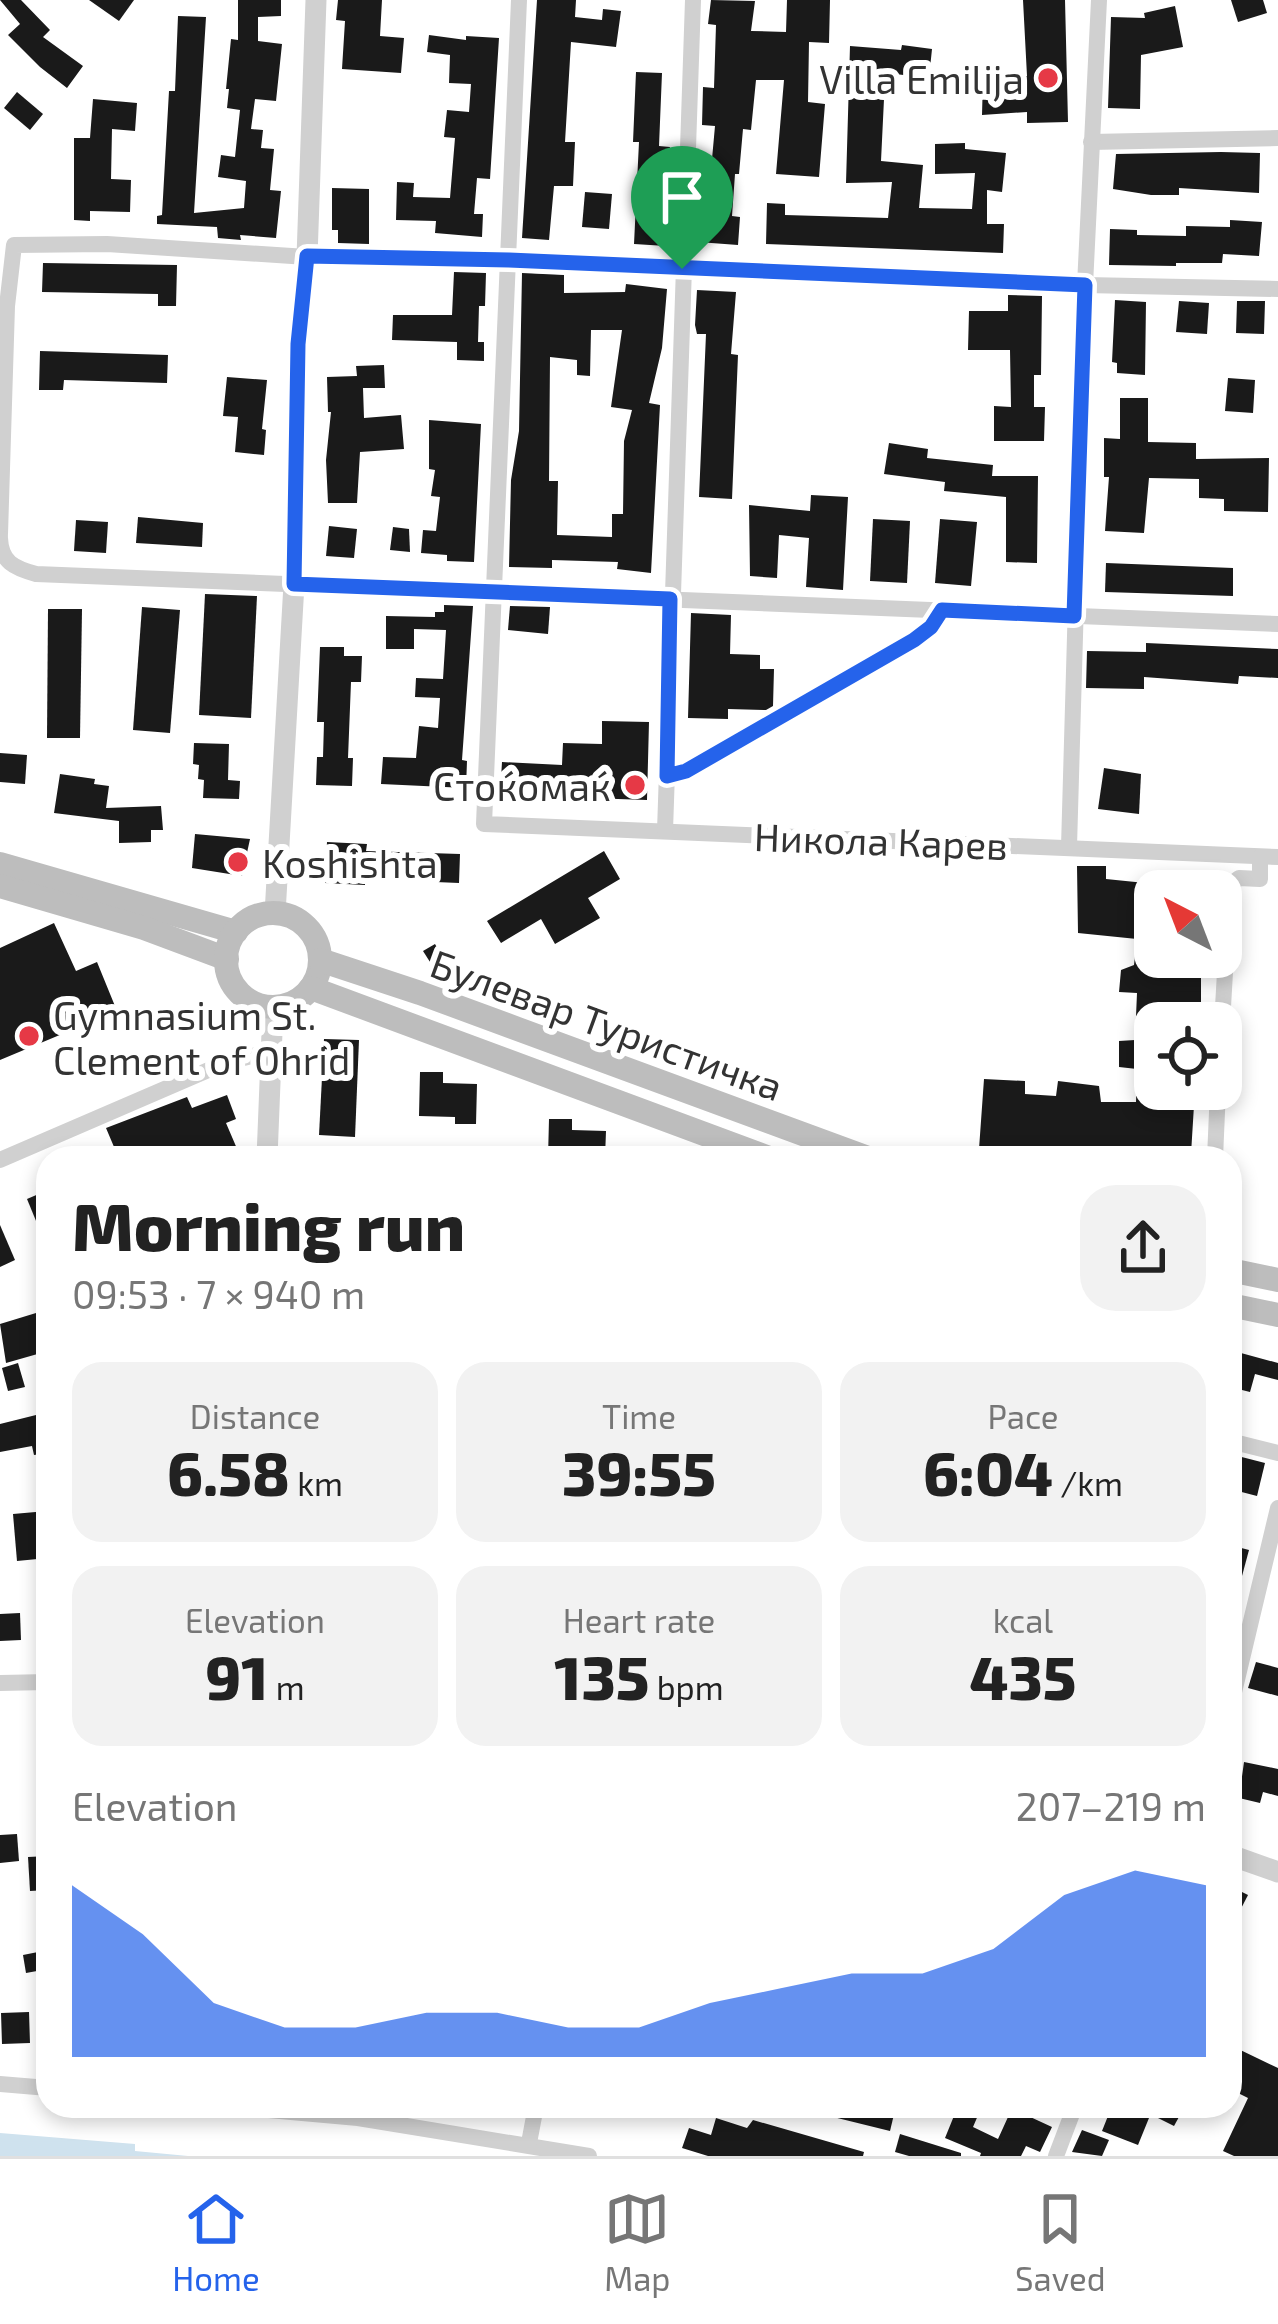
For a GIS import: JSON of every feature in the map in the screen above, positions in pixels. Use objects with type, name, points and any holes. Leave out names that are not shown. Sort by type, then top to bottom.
[{"type":"main road","points":[[0,863],[236,932]]},
{"type":"main road","points":[[0,886],[144,928],[227,959]]},
{"type":"main road","points":[[275,914],[299,920],[312,933],[320,960],[311,988],[301,999],[273,1007],[248,1000],[235,988],[227,959],[236,932],[246,922],[275,914]]},
{"type":"main road","name":"Булевар Туристичка","points":[[320,960],[835,1146]]},
{"type":"main road","name":"Булевар Туристичка","points":[[311,988],[737,1146]]},
{"type":"main road","points":[[1242,1272],[1278,1280]]},
{"type":"main road","points":[[1242,1308],[1278,1315]]},
{"type":"street","points":[[275,914],[294,584],[298,344],[307,256],[316,0]]},
{"type":"street","points":[[496,591],[519,0]]},
{"type":"street","points":[[665,831],[693,0]]},
{"type":"street","points":[[1069,847],[1085,285],[1099,0]]},
{"type":"street","points":[[1091,142],[1278,138]]},
{"type":"street","points":[[1278,289],[307,256],[106,244],[14,245],[7,306],[0,536],[8,563],[36,574],[1278,624]]},
{"type":"street","name":"Никола Карев","points":[[496,591],[484,824],[1269,857]]},
{"type":"street","points":[[667,776],[686,771],[914,640],[942,610]]},
{"type":"street","points":[[1223,1002],[1230,885],[1239,878],[1260,879],[1269,857]]},
{"type":"street","points":[[268,1146],[273,1007]]},
{"type":"street","points":[[0,1160],[227,1062],[272,1051]]},
{"type":"street","points":[[1216,1146],[1217,1110]]},
{"type":"street","points":[[1242,1445],[1278,1453]]},
{"type":"street","points":[[1242,1659],[1278,1508]]},
{"type":"street","points":[[0,1683],[36,1682]]},
{"type":"street","points":[[1242,1860],[1278,1873]]},
{"type":"street","points":[[0,2084],[36,2087]]},
{"type":"street","points":[[358,2118],[590,2156]]},
{"type":"street","points":[[529,2143],[534,2118]]},
{"type":"street","points":[[1056,2156],[1070,2118]]},
{"type":"water","points":[[0,2133],[135,2144],[135,2151],[188,2156],[0,2156]]},
{"type":"building","points":[[0,0],[21,0],[50,30],[43,37],[83,66],[67,88],[8,35],[20,24]]},
{"type":"building","points":[[89,0],[134,0],[119,21]]},
{"type":"building","points":[[238,0],[281,0],[281,16],[258,17],[258,41],[282,44],[276,101],[255,99],[251,129],[263,130],[261,148],[274,149],[270,190],[281,191],[276,238],[218,238],[217,227],[157,224],[157,216],[162,215],[169,91],[175,91],[178,16],[206,17],[194,213],[244,208],[246,181],[218,177],[221,155],[235,157],[240,110],[227,108],[226,89],[231,39],[238,40]]},
{"type":"building","points":[[338,0],[382,0],[380,36],[404,38],[401,73],[342,69],[345,21],[336,20]]},
{"type":"building","points":[[537,0],[576,0],[575,17],[602,20],[603,9],[621,11],[616,47],[571,42],[565,142],[575,142],[573,186],[554,186],[549,240],[522,238]]},
{"type":"building","points":[[711,0],[755,1],[751,31],[786,32],[787,0],[830,0],[829,43],[809,42],[808,102],[825,104],[819,177],[776,174],[784,80],[756,80],[751,130],[743,129],[739,174],[735,174],[732,216],[740,217],[738,245],[698,242],[702,180],[710,181],[715,126],[702,125],[703,87],[714,88],[716,25],[708,24]]},
{"type":"building","points":[[1023,0],[1065,0],[1068,122],[1027,123],[1027,112],[982,115],[983,78],[1027,76]]},
{"type":"building","points":[[1231,0],[1263,0],[1267,13],[1238,22]]},
{"type":"building","points":[[1175,6],[1183,47],[1141,55],[1140,109],[1108,108],[1111,17],[1145,18],[1144,13]]},
{"type":"building","points":[[429,35],[499,38],[490,179],[477,178],[474,214],[483,214],[482,237],[435,233],[436,221],[396,220],[397,182],[414,183],[413,197],[450,198],[455,138],[444,137],[447,110],[469,112],[471,84],[449,83],[450,55],[427,52]]},
{"type":"building","points":[[902,45],[932,49],[929,78],[878,72],[875,99],[884,99],[881,161],[923,165],[919,208],[972,209],[975,173],[935,174],[935,144],[965,143],[965,149],[1006,153],[1002,192],[987,190],[987,224],[1004,224],[1003,253],[766,244],[767,203],[785,204],[785,215],[888,218],[892,182],[846,183],[850,46],[901,50]]},
{"type":"building","points":[[636,72],[662,73],[659,146],[670,147],[673,204],[666,246],[634,244],[639,142],[633,142]]},
{"type":"building","points":[[17,92],[43,114],[30,130],[4,108]]},
{"type":"building","points":[[93,99],[137,103],[135,131],[112,129],[111,179],[131,180],[130,212],[90,211],[90,221],[74,220],[74,138],[90,138]]},
{"type":"building","points":[[1260,153],[1259,193],[1179,188],[1179,195],[1151,195],[1113,189],[1116,154]]},
{"type":"building","points":[[332,188],[369,189],[369,244],[338,243],[338,230],[332,230]]},
{"type":"building","points":[[585,192],[612,194],[609,229],[582,227]]},
{"type":"building","points":[[1230,220],[1262,222],[1259,256],[1223,254],[1222,263],[1176,266],[1109,265],[1110,229],[1186,236],[1186,226],[1230,227]]},
{"type":"building","points":[[43,263],[177,265],[176,306],[158,306],[158,294],[42,292]]},
{"type":"building","points":[[454,272],[486,273],[478,342],[484,342],[484,361],[457,360],[457,342],[392,340],[393,315],[452,315]]},
{"type":"building","points":[[522,273],[564,275],[564,293],[625,292],[626,284],[667,289],[662,348],[649,403],[660,405],[651,573],[617,569],[618,562],[552,560],[552,568],[509,567],[511,480],[519,431]],"holes":[[[591,330],[622,330],[611,407],[632,410],[624,441],[623,514],[612,514],[612,537],[557,535],[558,481],[549,481],[550,357],[577,360],[577,375],[590,376]]]},
{"type":"building","points":[[697,290],[736,292],[731,354],[738,355],[732,499],[699,497],[706,334],[697,334],[695,325]]},
{"type":"building","points":[[1008,295],[1042,296],[1041,375],[1034,375],[1034,407],[1045,407],[1044,441],[994,441],[994,406],[1011,407],[1010,350],[968,350],[969,311],[1008,311]]},
{"type":"building","points":[[1115,300],[1146,302],[1145,375],[1117,373],[1117,363],[1112,362]]},
{"type":"building","points":[[1179,301],[1209,303],[1207,334],[1176,332]]},
{"type":"building","points":[[1237,301],[1265,301],[1264,334],[1236,333]]},
{"type":"building","points":[[40,351],[168,355],[167,383],[64,380],[63,390],[39,390]]},
{"type":"building","points":[[384,365],[385,388],[363,388],[364,418],[401,415],[404,449],[360,452],[357,503],[328,503],[331,412],[327,377],[357,376],[356,366]]},
{"type":"building","points":[[227,377],[267,380],[264,455],[235,452],[238,417],[223,416]]},
{"type":"building","points":[[1228,378],[1255,380],[1253,413],[1225,411]]},
{"type":"building","points":[[1120,398],[1148,398],[1148,442],[1196,443],[1196,459],[1269,458],[1268,512],[1224,511],[1224,499],[1199,498],[1199,479],[1149,478],[1144,533],[1105,531],[1109,477],[1104,477],[1104,438],[1120,439]]},
{"type":"building","points":[[429,420],[481,424],[474,562],[421,553],[423,530],[436,531],[440,497],[431,496],[435,470],[429,469]]},
{"type":"building","points":[[889,443],[928,449],[927,458],[993,465],[992,476],[1038,476],[1037,563],[1006,562],[1006,497],[944,491],[945,482],[884,474]]},
{"type":"building","points":[[811,495],[848,497],[843,590],[806,587],[809,538],[779,535],[777,578],[750,576],[749,505],[810,511]]},
{"type":"building","points":[[138,517],[203,523],[202,547],[136,543]]},
{"type":"building","points":[[873,519],[910,521],[907,583],[870,581]]},
{"type":"building","points":[[940,519],[977,522],[971,586],[935,583]]},
{"type":"building","points":[[76,520],[108,522],[106,553],[74,551]]},
{"type":"building","points":[[329,526],[357,529],[354,558],[326,556]]},
{"type":"building","points":[[393,527],[409,529],[410,552],[390,550]]},
{"type":"building","points":[[1106,563],[1233,568],[1233,596],[1105,592]]},
{"type":"building","points":[[205,594],[257,596],[251,718],[199,715]]},
{"type":"building","points":[[444,605],[473,606],[462,760],[467,761],[466,788],[381,784],[383,757],[416,758],[419,726],[438,728],[440,698],[415,697],[416,678],[443,679],[446,630],[414,629],[414,649],[386,649],[386,616],[435,617],[435,612],[444,612]]},
{"type":"building","points":[[510,606],[550,607],[548,634],[508,630]]},
{"type":"building","points":[[142,607],[180,610],[170,733],[133,730]]},
{"type":"building","points":[[48,609],[82,609],[80,738],[47,738]]},
{"type":"building","points":[[691,613],[731,615],[730,654],[760,655],[760,669],[774,669],[773,706],[728,709],[728,719],[688,718]]},
{"type":"building","points":[[1146,643],[1278,649],[1278,678],[1239,676],[1238,684],[1144,677],[1144,689],[1086,688],[1087,651],[1146,652]]},
{"type":"building","points":[[320,647],[344,647],[344,656],[362,656],[361,682],[351,682],[348,758],[353,758],[352,786],[316,785],[317,757],[323,757],[324,722],[317,722]]},
{"type":"building","points":[[602,721],[649,722],[647,800],[500,795],[502,762],[562,765],[563,743],[602,744]]},
{"type":"building","points":[[194,743],[229,744],[228,780],[240,781],[239,799],[203,798],[204,780],[198,779],[199,765],[193,764]]},
{"type":"building","points":[[0,753],[27,755],[25,784],[0,782]]},
{"type":"building","points":[[1104,768],[1141,774],[1139,814],[1098,809]]},
{"type":"building","points":[[60,774],[109,786],[106,808],[161,806],[163,830],[151,830],[151,842],[119,843],[119,821],[54,813]]},
{"type":"building","points":[[195,834],[250,839],[242,876],[192,868]]},
{"type":"building","points":[[327,842],[367,844],[366,851],[460,854],[459,883],[365,879],[365,885],[325,883]]},
{"type":"building","points":[[604,851],[620,879],[588,898],[600,918],[555,944],[541,919],[501,943],[487,921]]},
{"type":"building","points":[[1077,866],[1106,866],[1106,879],[1134,882],[1134,939],[1078,933]]},
{"type":"building","name":"Gymnasium St. Clement of Ohrid","points":[[54,923],[76,971],[97,962],[117,1011],[0,1060],[0,948]]},
{"type":"building","points":[[435,944],[448,966],[437,973],[423,951]]},
{"type":"building","points":[[1134,965],[1134,978],[1201,978],[1201,1002],[1137,1002],[1137,993],[1119,992],[1121,970]]},
{"type":"building","points":[[324,1039],[359,1040],[355,1137],[319,1135]]},
{"type":"building","points":[[1134,1040],[1134,1069],[1119,1067],[1119,1041]]},
{"type":"building","points":[[420,1072],[443,1072],[443,1083],[477,1084],[476,1124],[455,1124],[455,1117],[419,1116]]},
{"type":"building","points":[[984,1079],[1025,1081],[1025,1094],[1056,1096],[1058,1081],[1099,1086],[1101,1102],[1134,1102],[1134,1110],[1194,1110],[1191,1146],[979,1146]]},
{"type":"building","points":[[227,1095],[236,1119],[226,1123],[236,1146],[114,1146],[106,1128],[187,1097],[192,1108]]},
{"type":"building","points":[[549,1119],[572,1119],[572,1130],[606,1131],[605,1146],[548,1146]]},
{"type":"building","points":[[36,1195],[36,1221],[27,1199]]},
{"type":"building","points":[[0,1225],[15,1260],[0,1267]]},
{"type":"building","points":[[36,1313],[36,1354],[6,1363],[0,1324]]},
{"type":"building","points":[[1242,1353],[1278,1363],[1278,1380],[1255,1374],[1250,1392],[1242,1390]]},
{"type":"building","points":[[18,1363],[25,1387],[8,1391],[2,1368]]},
{"type":"building","points":[[36,1415],[36,1455],[32,1446],[0,1452],[0,1424]]},
{"type":"building","points":[[1242,1457],[1265,1463],[1257,1496],[1242,1492]]},
{"type":"building","points":[[36,1512],[36,1559],[17,1561],[13,1514]]},
{"type":"building","points":[[1242,1548],[1249,1550],[1242,1576]]},
{"type":"building","points":[[20,1613],[21,1640],[0,1641],[0,1614]]},
{"type":"building","points":[[1256,1662],[1278,1668],[1278,1696],[1248,1688]]},
{"type":"building","points":[[1244,1762],[1278,1769],[1278,1796],[1263,1792],[1260,1803],[1242,1799]]},
{"type":"building","points":[[17,1834],[19,1861],[0,1863],[0,1835]]},
{"type":"building","points":[[28,1857],[36,1857],[36,1891],[30,1891]]},
{"type":"building","points":[[36,1952],[36,1971],[26,1973],[23,1955]]},
{"type":"building","points":[[29,2012],[30,2043],[2,2044],[1,2013]]},
{"type":"building","points":[[1242,2051],[1278,2068],[1278,2156],[1234,2156],[1223,2151],[1248,2098],[1242,2095]]},
{"type":"building","points":[[716,2118],[747,2128],[753,2120],[864,2152],[863,2156],[708,2156],[682,2148],[689,2128],[711,2135]]},
{"type":"building","points":[[837,2118],[893,2118],[890,2131]]},
{"type":"building","points":[[953,2118],[977,2118],[973,2127],[998,2139],[1008,2118],[1032,2118],[1052,2127],[1040,2152],[1026,2146],[1021,2156],[980,2156],[945,2138]]},
{"type":"building","points":[[1107,2118],[1149,2118],[1138,2145],[1102,2131]]},
{"type":"building","points":[[1082,2130],[1109,2140],[1102,2156],[1072,2152]]},
{"type":"building","points":[[900,2134],[961,2153],[961,2156],[895,2152]]},
{"type":"place","name":"Villa Emilija","points":[[1048,78]]},
{"type":"place","name":"Стоќомаќ","points":[[635,785]]},
{"type":"place","name":"Koshishta","points":[[238,862]]},
{"type":"place","name":"Gymnasium St. Clement of Ohrid","points":[[29,1036]]},
{"type":"route","points":[[307,256],[682,269],[1085,285],[1074,616],[942,610],[914,640],[686,771],[667,776],[670,599],[294,584],[298,344],[307,256]]}]
